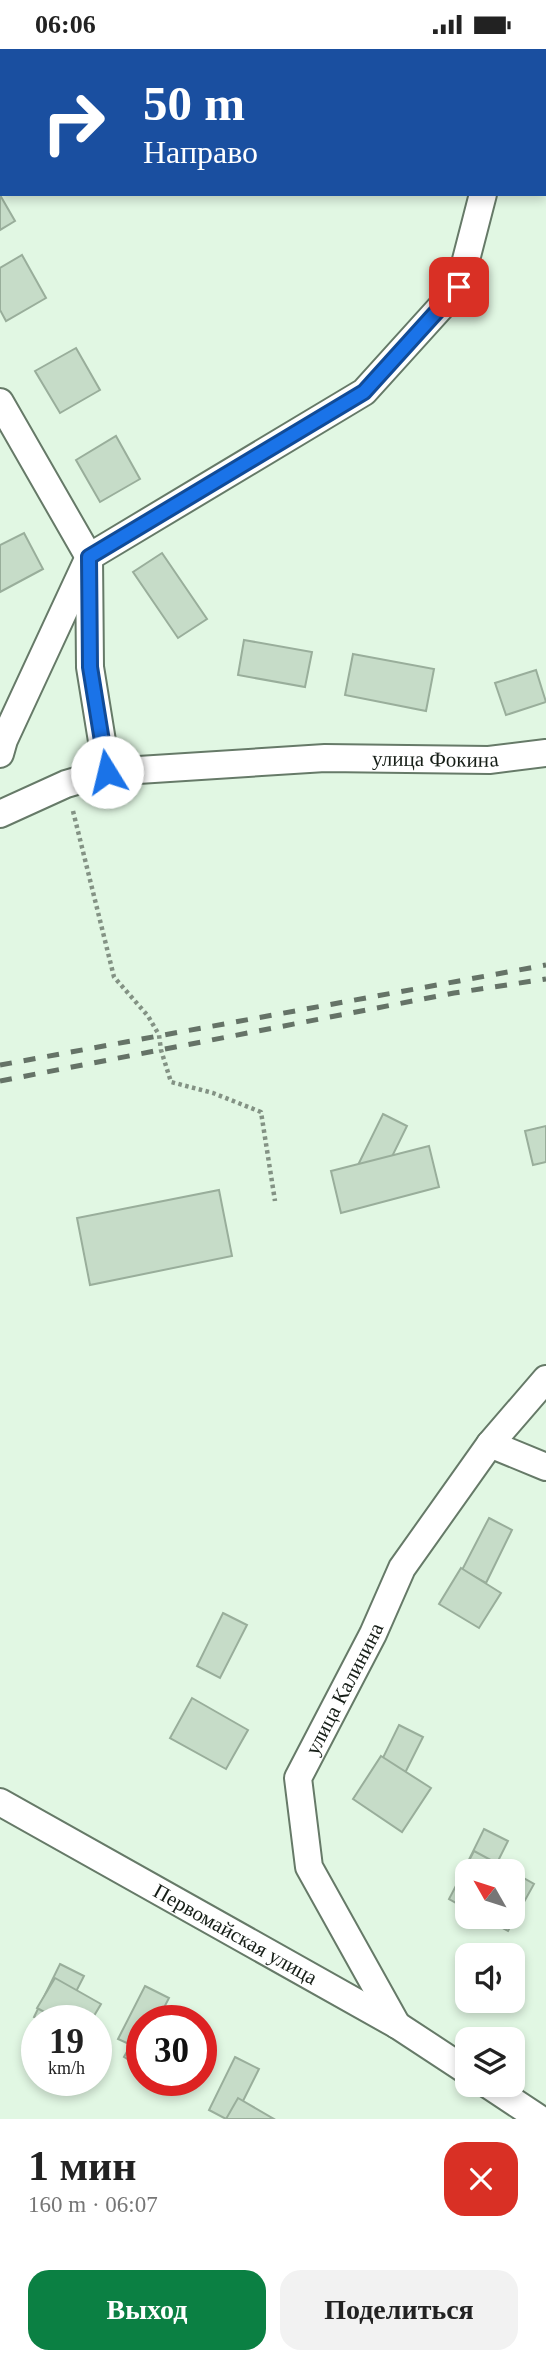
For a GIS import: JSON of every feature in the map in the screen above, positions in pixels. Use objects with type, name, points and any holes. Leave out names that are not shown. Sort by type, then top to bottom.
[{"type":"street","points":[[0,754],[4,740],[89,557],[364,392],[459,287],[482,196]]},
{"type":"street","points":[[0,402],[89,557],[90,667],[107,772]]},
{"type":"street","name":"улица Фокина","points":[[0,814],[66,784],[107,772],[325,758],[489,760],[546,753]]},
{"type":"street","name":"улица Калинина","points":[[397,2025],[309,1867],[298,1777],[373,1634],[402,1568],[490,1444],[546,1379]]},
{"type":"street","points":[[490,1444],[546,1467]]},
{"type":"street","name":"Первомайская улица","points":[[0,1802],[397,2025],[455,2063]]},
{"type":"street","points":[[507,2097],[540,2119]]},
{"type":"path","points":[[66,784],[114,977],[148,1016],[159,1035],[172,1083],[213,1093],[261,1112],[275,1201]]},
{"type":"building","points":[[0,196],[1,196],[15,221],[0,230]]},
{"type":"building","points":[[22,255],[46,298],[6,321],[0,310],[0,268]]},
{"type":"building","points":[[76,348],[100,390],[60,413],[35,371]]},
{"type":"building","points":[[116,436],[140,479],[100,502],[76,460]]},
{"type":"building","points":[[24,533],[43,569],[0,592],[0,545]]},
{"type":"building","points":[[162,553],[207,619],[178,638],[133,572]]},
{"type":"building","points":[[244,640],[312,652],[305,687],[238,675]]},
{"type":"building","points":[[353,654],[434,669],[426,711],[345,695]]},
{"type":"building","points":[[536,670],[546,702],[506,715],[495,683]]},
{"type":"building","points":[[383,1114],[407,1126],[381,1179],[357,1167]]},
{"type":"building","points":[[546,1126],[546,1162],[533,1165],[525,1131]]},
{"type":"building","points":[[429,1146],[439,1187],[341,1213],[331,1171]]},
{"type":"building","points":[[219,1190],[232,1256],[90,1285],[77,1218]]},
{"type":"building","points":[[489,1518],[512,1530],[486,1583],[462,1570]]},
{"type":"building","points":[[461,1568],[501,1593],[479,1628],[439,1604]]},
{"type":"building","points":[[223,1613],[247,1625],[220,1678],[197,1666]]},
{"type":"building","points":[[192,1698],[248,1730],[226,1769],[170,1738]]},
{"type":"building","points":[[399,1725],[423,1737],[396,1791],[373,1778]]},
{"type":"building","points":[[381,1756],[431,1788],[402,1832],[353,1799]]},
{"type":"building","points":[[484,1829],[508,1841],[499,1859],[469,1859]]},
{"type":"building","points":[[474,1851],[489,1859],[470,1859]]},
{"type":"building","points":[[525,1879],[534,1884],[525,1900]]},
{"type":"building","points":[[455,1887],[455,1902],[449,1899]]},
{"type":"building","points":[[60,1964],[84,1976],[69,2005],[40,2005]]},
{"type":"building","points":[[55,1978],[101,2004],[100,2005],[39,2005]]},
{"type":"building","points":[[145,1986],[169,1998],[165,2005],[135,2005]]},
{"type":"building","points":[[126,2023],[126,2043],[118,2039]]},
{"type":"building","points":[[235,2057],[259,2069],[234,2119],[226,2119],[209,2110]]},
{"type":"building","points":[[238,2098],[274,2119],[226,2119]]},
{"type":"railway","points":[[0,1065],[546,965]]},
{"type":"railway","points":[[0,1081],[454,993],[546,979]]},
{"type":"route","points":[[107,772],[90,667],[89,557],[364,392],[459,287]]}]
